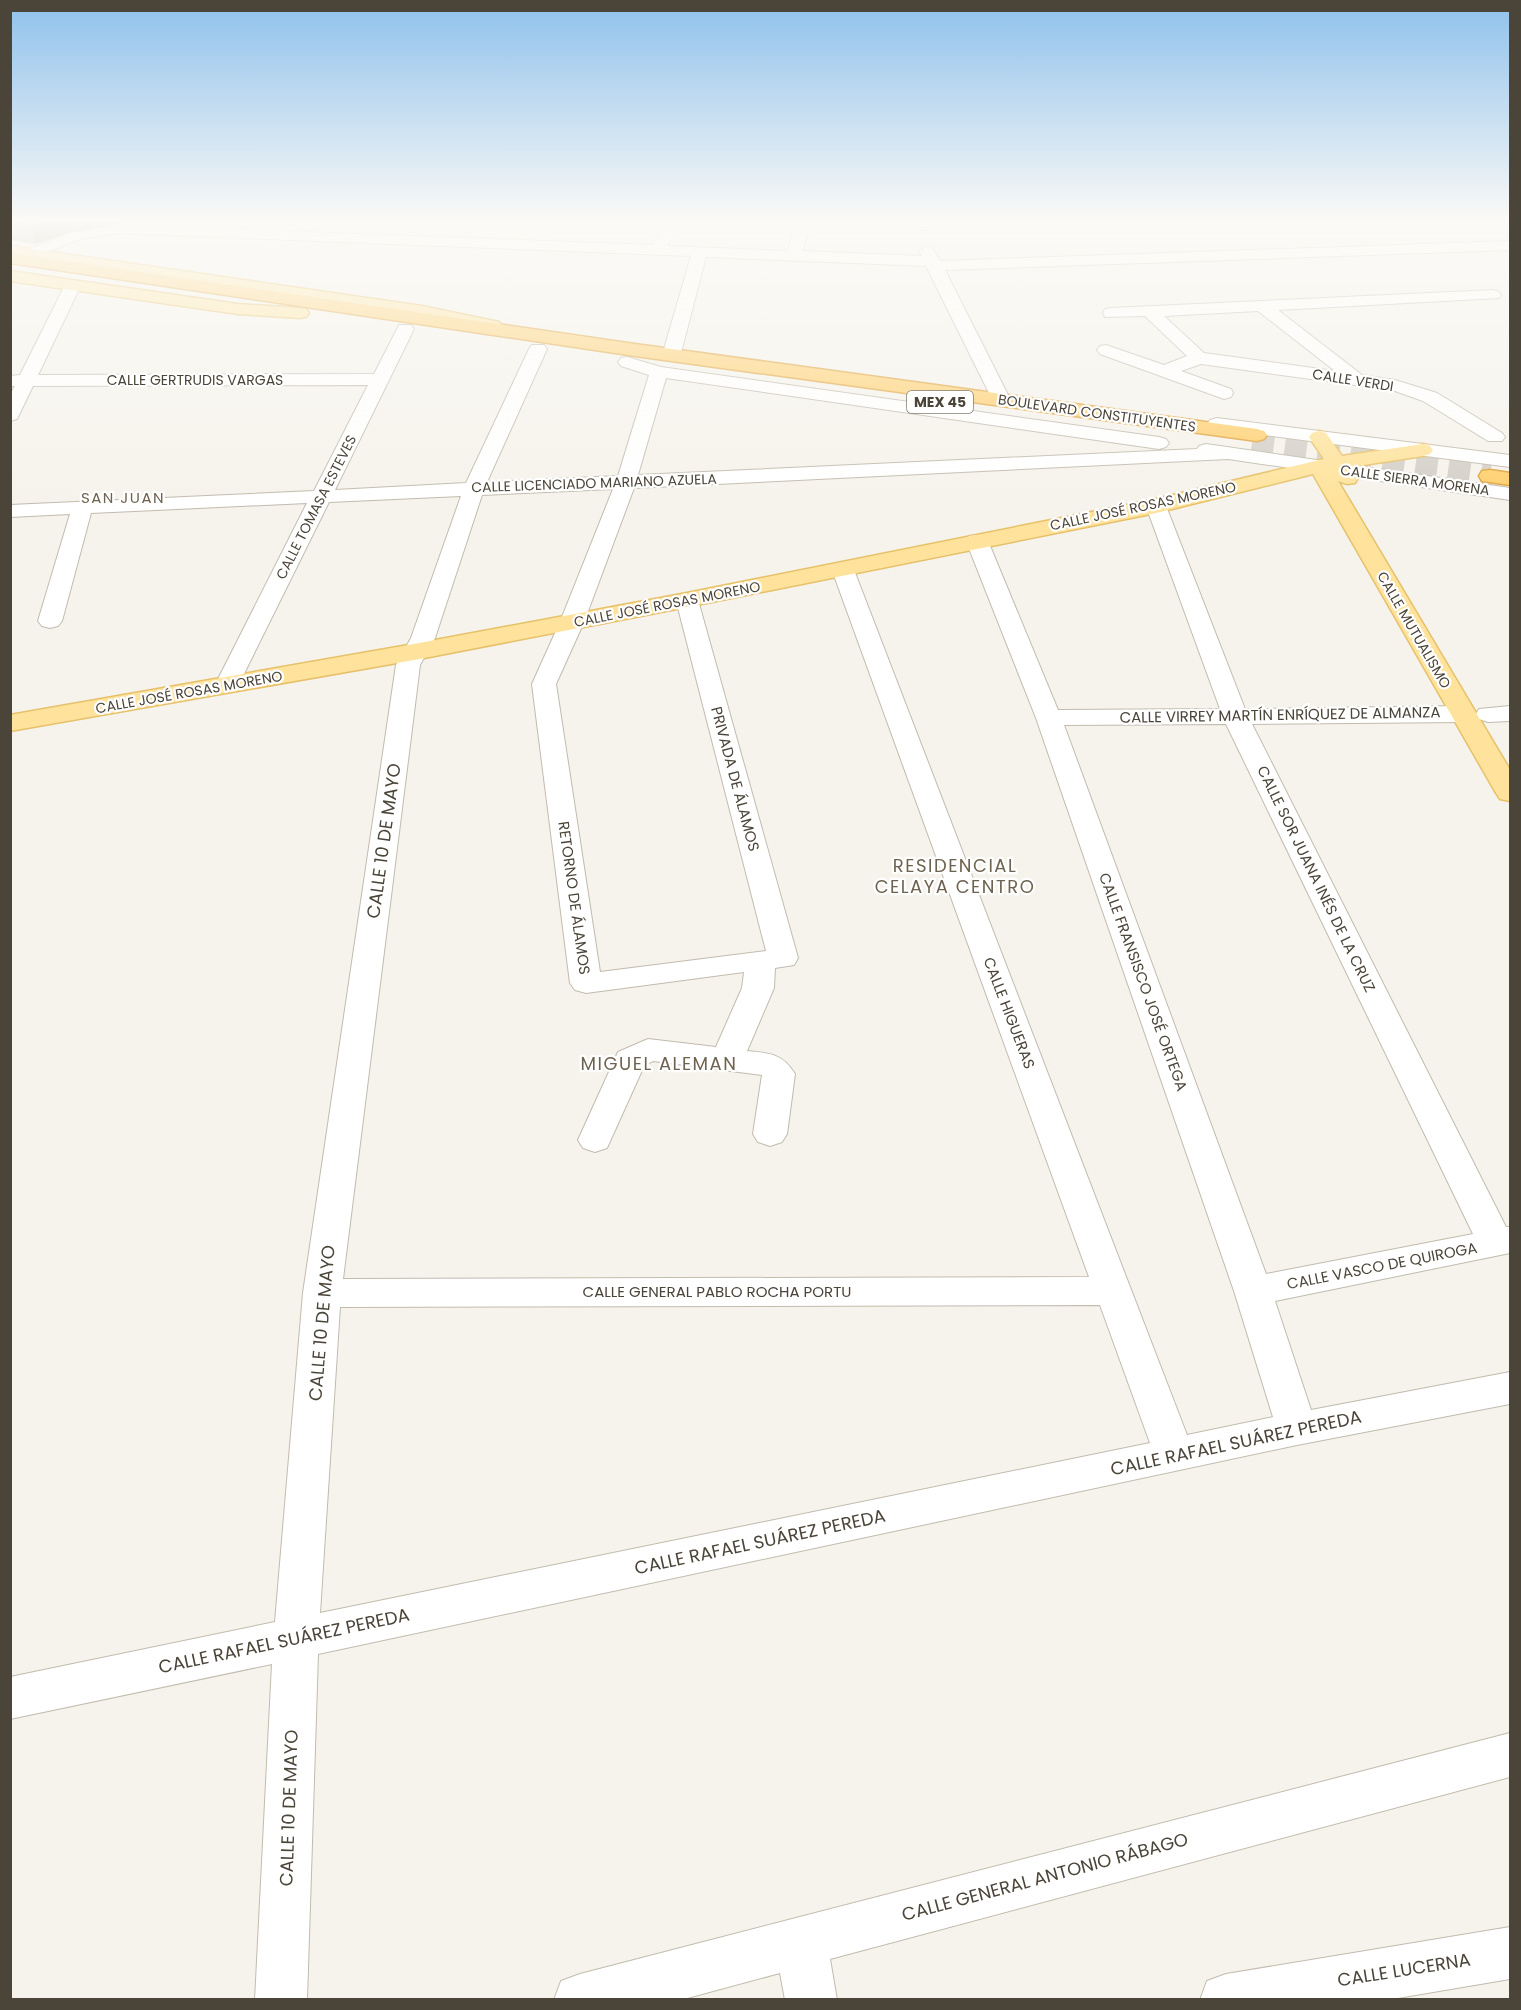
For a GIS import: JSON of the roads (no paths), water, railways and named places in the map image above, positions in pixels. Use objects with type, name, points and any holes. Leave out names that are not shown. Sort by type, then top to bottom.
[{"type":"highway","name":"BOULEVARD CONSTITUYENTES","points":[[325,315],[405,328],[542,343]]},
{"type":"highway","name":"BOULEVARD CONSTITUYENTES","points":[[375,315],[631,356],[1255,439]]},
{"type":"main road","name":"CALLE MUTUALISMO","points":[[1319,437],[1332,466],[1510,750]]},
{"type":"main road","name":"CALLE JOSÉ ROSAS MORENO","points":[[10,723],[414,652],[843,570],[977,540],[1156,506],[1332,466],[1423,450]]},
{"type":"main road","name":"CALLE MUTUALISMO","points":[[1487,714],[1510,793]]},
{"type":"street","points":[[10,415],[19,380],[56,315]]},
{"type":"street","points":[[673,350],[683,315]]},
{"type":"street","points":[[959,315],[999,395]]},
{"type":"street","points":[[1153,315],[1199,358],[1165,371]]},
{"type":"street","points":[[1274,315],[1355,378]]},
{"type":"street","name":"CALLE TOMASA ESTEVES","points":[[227,685],[405,328]]},
{"type":"street","name":"CALLE 10 DE MAYO","points":[[280,2000],[296,1638],[322,1293],[408,665],[423,638],[474,489],[542,343]]},
{"type":"street","points":[[631,356],[673,350],[1455,454],[1503,477]]},
{"type":"street","points":[[1106,350],[1224,393]]},
{"type":"street","points":[[631,356],[659,372],[1177,451]]},
{"type":"street","name":"CALLE VERDI","points":[[1199,358],[1395,385],[1430,397],[1505,439]]},
{"type":"street","points":[[572,622],[626,483],[659,372]]},
{"type":"street","name":"CALLE GERTRUDIS VARGAS","points":[[19,380],[380,379]]},
{"type":"street","points":[[1268,460],[1298,451],[1294,440],[1284,433]]},
{"type":"street","points":[[1423,450],[1505,439]]},
{"type":"street","points":[[1332,466],[1455,454],[1505,439]]},
{"type":"street","name":"CALLE LICENCIADO MARIANO AZUELA","points":[[10,511],[626,483],[1177,451],[1332,466]]},
{"type":"street","points":[[1471,487],[1449,474],[1446,466],[1455,459],[1503,477]]},
{"type":"street","name":"CALLE SIERRA MORENA","points":[[1332,466],[1471,487],[1503,477]]},
{"type":"street","name":"CALLE SOR JUANA INÉS DE LA CRUZ","points":[[1156,506],[1235,716],[1503,1241]]},
{"type":"street","points":[[50,621],[82,508]]},
{"type":"street","name":"CALLE FRANSISCO JOSÉ ORTEGA","points":[[977,540],[1049,718],[1253,1291],[1297,1429]]},
{"type":"street","name":"CALLE HIGUERAS","points":[[843,570],[1175,1456]]},
{"type":"street","name":"PRIVADA DE ÁLAMOS","points":[[687,600],[771,959]]},
{"type":"street","name":"RETORNO DE ÁLAMOS","points":[[572,622],[544,684],[586,983],[771,959]]},
{"type":"street","name":"CALLE VIRREY MARTÍN ENRÍQUEZ DE ALMANZA","points":[[1049,718],[1487,714]]},
{"type":"street","points":[[727,1059],[771,959]]},
{"type":"street","points":[[595,1140],[630,1060],[648,1050],[763,1063],[774,1067],[779,1074],[770,1134]]},
{"type":"street","name":"CALLE VASCO DE QUIROGA","points":[[1253,1291],[1503,1241]]},
{"type":"street","name":"CALLE GENERAL PABLO ROCHA PORTU","points":[[322,1293],[1112,1291]]},
{"type":"street","name":"CALLE RAFAEL SUÁREZ PEREDA","points":[[10,1698],[1297,1429],[1510,1388]]},
{"type":"street","name":"CALLE GENERAL ANTONIO RÁBAGO","points":[[580,2000],[1510,1755]]},
{"type":"street","points":[[801,1941],[811,2000]]},
{"type":"street","name":"CALLE LUCERNA","points":[[1226,2000],[1510,1953]]},
{"type":"tunnel","points":[[1252,443],[1490,476]]},
{"type":"district","name":"SAN JUAN","points":[[123,498]]},
{"type":"district","name":"RESIDENCIAL CELAYA CENTRO","points":[[955,876]]},
{"type":"district","name":"MIGUEL ALEMAN","points":[[659,1064]]}]
